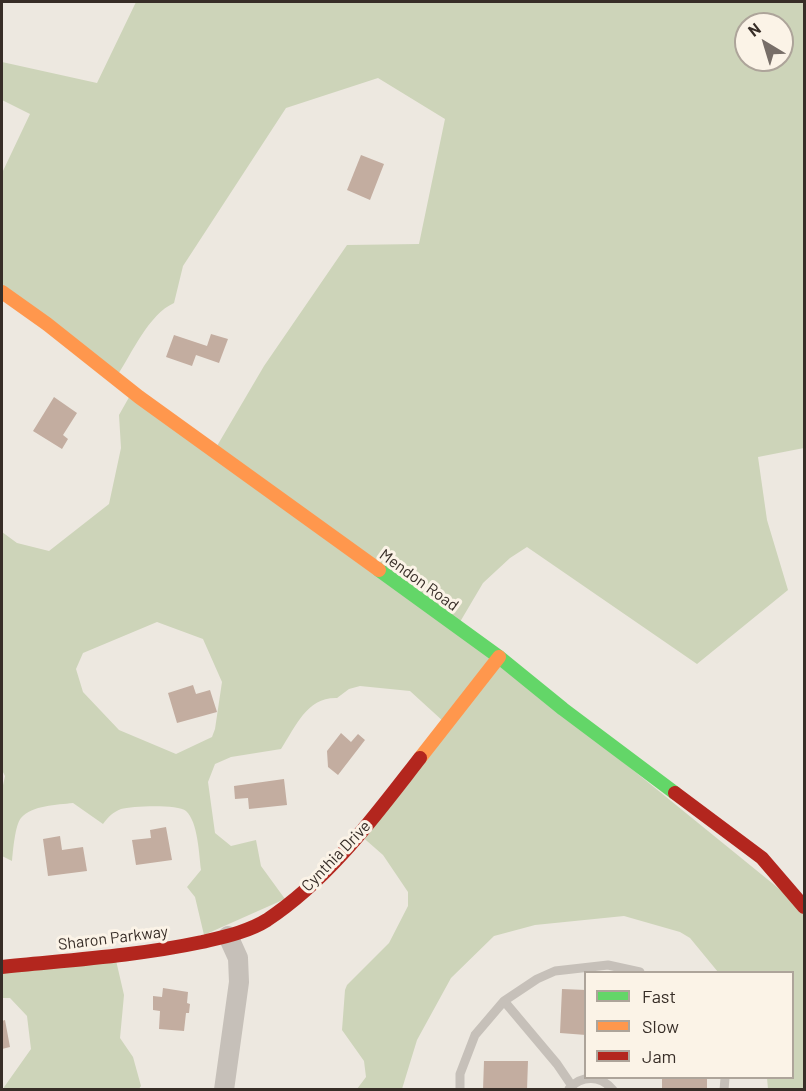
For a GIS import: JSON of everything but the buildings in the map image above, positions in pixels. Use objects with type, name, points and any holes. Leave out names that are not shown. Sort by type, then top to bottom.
[{"type":"street","name":"Mendon Road","points":[[2,292],[47,324],[139,397],[499,657],[563,709],[762,858],[804,907]]},
{"type":"street","name":"Cynthia Drive","points":[[228,936],[265,921],[316,881],[354,842],[499,657]]},
{"type":"street","name":"Sharon Parkway","points":[[2,967],[163,950],[228,936]]},
{"type":"street","points":[[224,1089],[239,982],[238,958],[228,936]]},
{"type":"lane","points":[[460,1089],[460,1074],[475,1035],[504,1001],[537,979],[555,971],[608,965],[635,971]]},
{"type":"lane","points":[[504,1001],[557,1064],[570,1088],[586,1079]]},
{"type":"lane","points":[[597,1079],[602,1080],[613,1089]]},
{"type":"green space","points":[[136,2],[804,2],[804,448],[758,457],[767,520],[788,590],[697,664],[527,547],[510,558],[483,583],[457,627],[804,909],[804,1089],[768,1089],[767,1079],[794,1079],[794,971],[717,971],[690,938],[680,932],[624,916],[535,925],[494,936],[451,978],[417,1040],[402,1089],[357,1089],[366,1077],[364,1061],[342,1030],[345,990],[347,985],[389,943],[408,906],[408,892],[383,855],[359,834],[444,722],[410,691],[360,686],[349,689],[337,698],[318,702],[303,714],[281,749],[231,757],[215,764],[208,782],[215,833],[231,846],[256,840],[261,866],[285,899],[204,935],[195,897],[187,887],[201,870],[197,839],[190,816],[181,809],[155,806],[121,809],[103,824],[73,803],[38,808],[26,814],[19,821],[12,861],[2,856],[2,790],[5,776],[2,770],[2,532],[17,543],[49,551],[109,504],[121,448],[119,415],[132,392],[217,446],[264,366],[347,245],[419,244],[445,119],[378,78],[286,108],[183,266],[174,303],[165,308],[149,325],[117,376],[2,291],[2,173],[30,114],[2,100],[2,62],[97,83]],"holes":[[[157,622],[203,639],[222,682],[212,737],[176,754],[119,730],[83,692],[76,669],[83,653]]]},
{"type":"green space","points":[[115,956],[124,995],[120,1038],[133,1057],[141,1086],[138,1090],[2,1090],[31,1049],[27,1016],[10,998],[2,998],[2,965]]},
{"type":"traffic: fast","points":[[379,570],[499,657],[563,709],[675,793]]},
{"type":"traffic: slow","points":[[2,292],[47,324],[139,397],[379,570]]},
{"type":"traffic: slow","points":[[420,758],[499,657]]},
{"type":"traffic: jam","points":[[2,967],[177,947],[227,936],[260,924],[290,903],[331,866],[368,824],[420,758]]},
{"type":"traffic: jam","points":[[675,793],[762,858],[804,907]]}]
